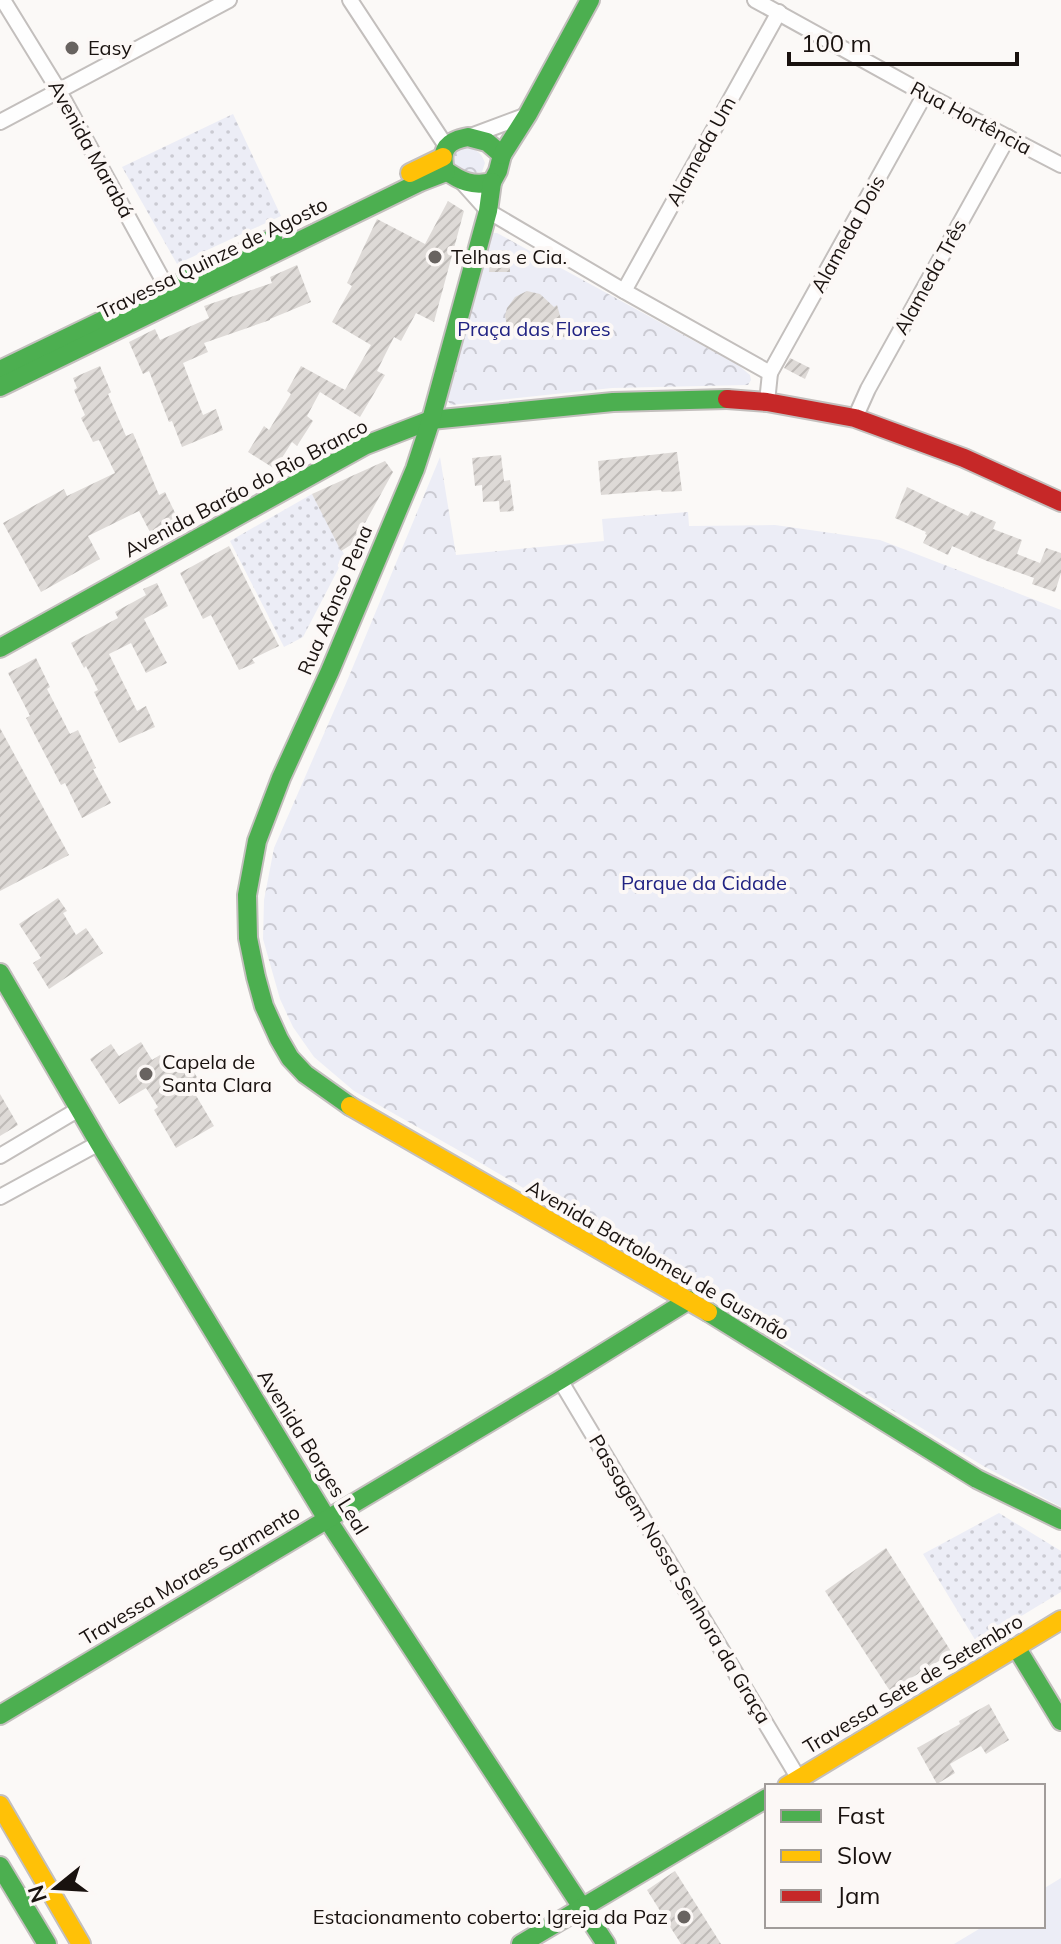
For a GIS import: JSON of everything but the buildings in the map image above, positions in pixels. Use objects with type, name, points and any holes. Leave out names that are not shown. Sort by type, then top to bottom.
[{"type":"street","name":"Avenida Marabá","points":[[3,0],[59,91],[171,295]]},
{"type":"street","points":[[0,122],[229,0]]},
{"type":"street","points":[[350,0],[450,164],[488,211],[770,373],[767,402]]},
{"type":"street","points":[[450,164],[477,186],[492,182],[502,155],[590,0]]},
{"type":"street","name":"Rua Hortência","points":[[755,0],[1061,165]]},
{"type":"street","name":"Alameda Um","points":[[624,291],[779,12]]},
{"type":"street","name":"Alameda Dois","points":[[770,373],[925,94]]},
{"type":"street","points":[[450,164],[456,139],[528,114]]},
{"type":"street","points":[[468,137],[491,142],[502,155]]},
{"type":"street","name":"Alameda Três","points":[[855,418],[868,389],[1008,137]]},
{"type":"street","name":"Travessa Quinze de Agosto","points":[[0,387],[21,368],[450,164]]},
{"type":"street","name":"Rua Afonso Pena","points":[[264,1006],[248,938],[247,895],[257,841],[281,778],[415,469],[488,211],[492,182]]},
{"type":"street","name":"Travessa Quinze de Agosto","points":[[0,370],[21,368]]},
{"type":"street","name":"Avenida Barão do Rio Branco","points":[[0,648],[366,445],[431,420],[613,402],[718,398],[767,402],[855,418],[964,458],[1061,502]]},
{"type":"street","name":"Avenida Borges Leal","points":[[0,973],[99,1143],[327,1519],[606,1944]]},
{"type":"street","name":"Avenida Bartolomeu de Gusmão","points":[[264,1006],[290,1058],[332,1095],[369,1119],[689,1300],[977,1479],[1061,1520]]},
{"type":"street","points":[[0,1156],[79,1109]]},
{"type":"street","points":[[0,1197],[99,1143]]},
{"type":"street","name":"Travessa Moraes Sarmento","points":[[0,1715],[689,1300]]},
{"type":"street","name":"Passagem Nossa Senhora da Graça","points":[[560,1380],[793,1782]]},
{"type":"street","name":"Travessa Sete de Setembro","points":[[793,1782],[1061,1620]]},
{"type":"street","points":[[1016,1647],[1061,1721]]},
{"type":"street","points":[[521,1944],[765,1799]]},
{"type":"street","points":[[0,1805],[81,1944]]},
{"type":"street","points":[[0,1866],[47,1944]]},
{"type":"green space","points":[[233,114],[281,216],[177,264],[122,167]]},
{"type":"green space","points":[[463,146],[479,153],[485,163],[482,172],[467,174],[453,167],[446,150]]},
{"type":"green space","name":"Praça das Flores","points":[[492,233],[738,365],[750,375],[751,380],[748,385],[612,388],[451,405],[449,394]]},
{"type":"green space","name":"Parque da Cidade","points":[[440,457],[456,555],[604,541],[602,519],[688,512],[689,526],[775,525],[880,540],[1061,610],[1061,1507],[985,1467],[697,1290],[354,1091],[314,1057],[293,1027],[280,999],[263,939],[264,900],[274,848]]},
{"type":"green space","points":[[312,494],[345,556],[303,637],[284,647],[230,541]]},
{"type":"green space","points":[[999,1513],[1061,1551],[1061,1592],[977,1643],[923,1554]]},
{"type":"green space","points":[[1061,1878],[1061,1944],[954,1944],[981,1928],[1045,1928],[1045,1888]]},
{"type":"traffic: fast","points":[[502,155],[590,0]]},
{"type":"traffic: fast","points":[[468,137],[487,142],[502,155],[492,182],[467,182],[445,170],[447,147],[468,137]]},
{"type":"traffic: fast","points":[[0,387],[446,172]]},
{"type":"traffic: fast","points":[[350,1106],[305,1074],[290,1058],[279,1039],[264,1006],[256,977],[248,938],[247,895],[257,841],[281,778],[415,469],[488,211],[492,182]]},
{"type":"traffic: fast","points":[[0,370],[273,238]]},
{"type":"traffic: fast","points":[[0,648],[366,445],[431,420],[613,402],[727,399]]},
{"type":"traffic: fast","points":[[0,973],[99,1143],[327,1519],[606,1944]]},
{"type":"traffic: fast","points":[[0,1715],[689,1300]]},
{"type":"traffic: fast","points":[[708,1312],[977,1479],[1061,1520]]},
{"type":"traffic: fast","points":[[1016,1647],[1061,1721]]},
{"type":"traffic: fast","points":[[521,1944],[765,1799]]},
{"type":"traffic: fast","points":[[0,1866],[47,1944]]},
{"type":"traffic: slow","points":[[410,173],[443,157]]},
{"type":"traffic: slow","points":[[350,1106],[708,1312]]},
{"type":"traffic: slow","points":[[790,1784],[1061,1620]]},
{"type":"traffic: slow","points":[[0,1805],[81,1944]]},
{"type":"traffic: jam","points":[[727,399],[767,402],[855,418],[964,458],[1061,502]]},
{"type":"place","name":"Easy","points":[[72,48]]},
{"type":"place","name":"Telhas e Cia.","points":[[435,257]]},
{"type":"place","name":"Capela de Santa Clara","points":[[146,1074]]},
{"type":"place","name":"Estacionamento coberto: Igreja da Paz","points":[[684,1917]]}]
